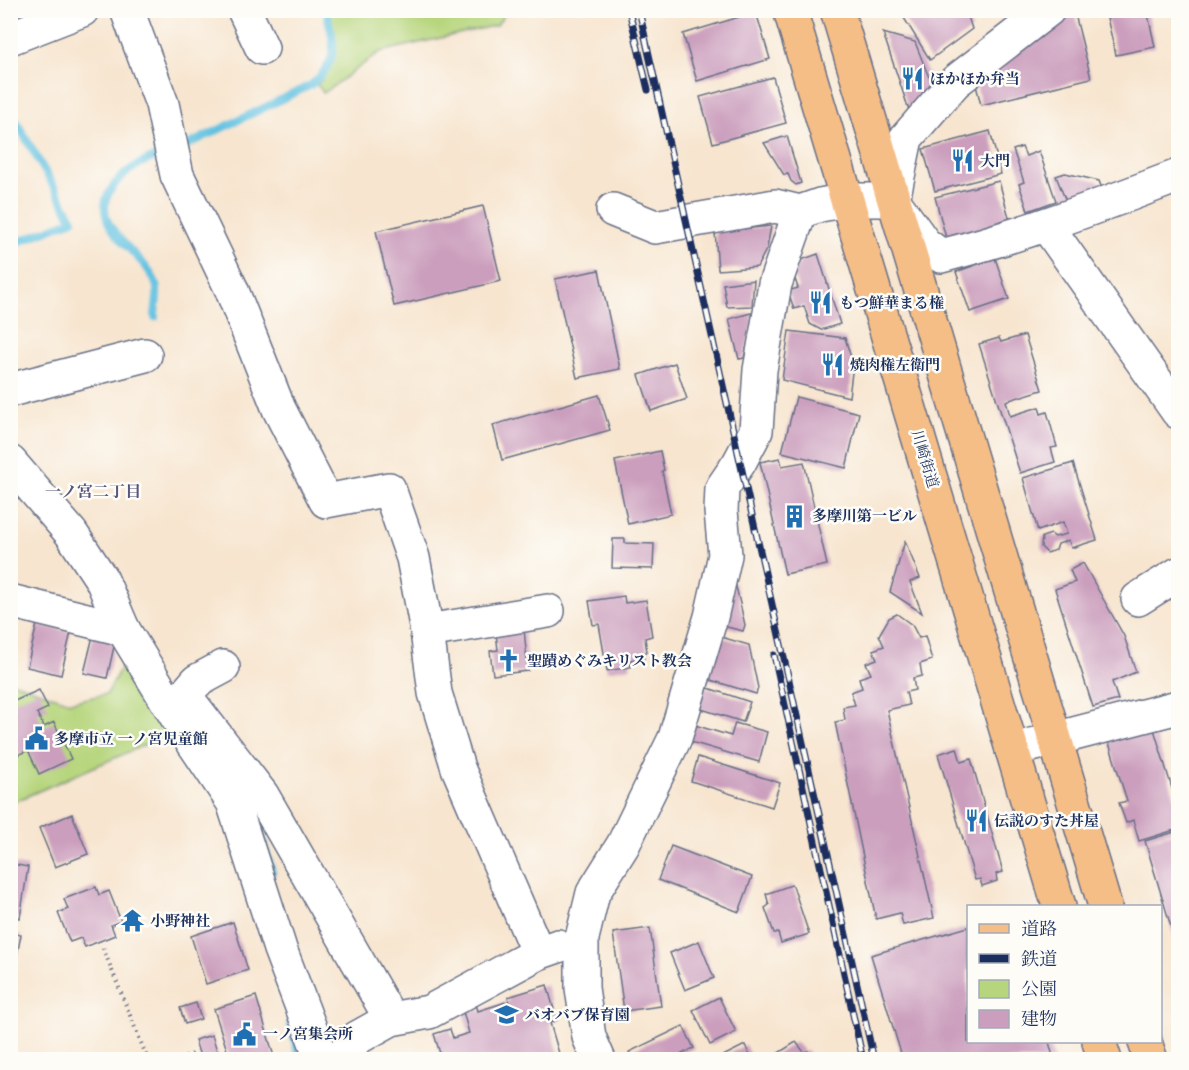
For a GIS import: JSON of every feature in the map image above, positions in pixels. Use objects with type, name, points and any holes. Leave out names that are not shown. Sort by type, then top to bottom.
[{"type":"main road","name":"川崎街道","points":[[790,10],[1059,905]]},
{"type":"main road","points":[[837,10],[1105,905]]},
{"type":"main road","points":[[1100,1043],[1105,1059]]},
{"type":"main road","points":[[1146,1043],[1151,1059]]},
{"type":"street","points":[[10,38],[82,10]]},
{"type":"street","points":[[128,10],[162,104],[177,175],[231,288],[279,409],[326,501],[389,489],[413,558],[427,631],[435,693],[458,768],[538,953]]},
{"type":"street","points":[[244,10],[262,48]]},
{"type":"street","points":[[1048,10],[955,82],[906,138],[893,200],[924,243],[941,256],[999,241],[1047,226],[1179,176]]},
{"type":"street","points":[[613,210],[655,227],[775,206],[800,212],[820,205],[847,200],[893,200]]},
{"type":"street","points":[[599,1059],[589,1036],[582,988],[582,938],[593,893],[623,845],[675,738],[705,639],[725,555],[720,511],[722,488],[756,431],[760,370],[776,284],[800,212]]},
{"type":"street","points":[[1047,226],[1179,412]]},
{"type":"street","points":[[10,390],[146,355]]},
{"type":"street","points":[[10,462],[77,543],[102,580],[123,629],[177,700],[262,795],[392,1019]]},
{"type":"street","points":[[1138,599],[1179,574]]},
{"type":"street","points":[[10,601],[123,629]]},
{"type":"street","points":[[427,631],[548,611]]},
{"type":"street","points":[[177,700],[197,681],[223,667]]},
{"type":"street","points":[[177,700],[233,802],[280,949],[322,1059]]},
{"type":"street","points":[[1012,750],[1179,707]]},
{"type":"street","points":[[338,1059],[357,1038],[392,1019],[429,1012],[538,953],[582,938]]},
{"type":"path","points":[[103,948],[148,1059]]},
{"type":"path","points":[[174,1059],[192,1054]]},
{"type":"green space","points":[[329,10],[507,11],[497,25],[380,52],[324,93],[317,85],[331,67],[336,50]]},
{"type":"green space","points":[[129,651],[170,734],[11,803],[10,681],[70,702],[107,694]]},
{"type":"building","points":[[899,10],[966,10],[972,29],[930,60]]},
{"type":"building","points":[[1074,10],[1091,78],[981,105],[974,77]]},
{"type":"building","points":[[1147,10],[1155,47],[1116,55],[1107,18]]},
{"type":"building","points":[[756,12],[770,59],[697,81],[683,34]]},
{"type":"building","points":[[883,33],[915,42],[934,90],[911,116]]},
{"type":"building","points":[[773,77],[786,123],[713,143],[700,97]]},
{"type":"building","name":"大門","points":[[990,131],[1001,174],[935,191],[923,149]]},
{"type":"building","points":[[787,136],[801,183],[796,185],[788,174],[784,175],[764,143]]},
{"type":"building","points":[[1022,147],[1026,156],[1039,151],[1056,201],[1028,211],[1019,184],[1024,182],[1013,150]]},
{"type":"building","points":[[1065,173],[1099,181],[1103,191],[1067,204],[1056,176]]},
{"type":"building","points":[[999,181],[1010,221],[946,238],[935,197]]},
{"type":"building","points":[[483,206],[501,281],[394,306],[376,231]]},
{"type":"building","points":[[771,226],[767,248],[757,267],[718,270],[715,232]]},
{"type":"building","points":[[818,254],[840,324],[821,330],[810,324],[804,306],[794,309],[788,291],[798,288],[793,273],[801,260]]},
{"type":"building","points":[[995,258],[1009,299],[970,312],[956,272]]},
{"type":"building","points":[[599,270],[620,369],[577,378],[555,279]]},
{"type":"building","points":[[754,280],[752,306],[727,307],[723,284]]},
{"type":"building","points":[[751,313],[753,321],[744,358],[739,359],[729,319]]},
{"type":"building","points":[[789,331],[845,338],[853,364],[849,397],[782,380]]},
{"type":"building","points":[[1025,335],[1042,390],[1006,401],[1010,416],[1039,407],[1041,414],[1047,412],[1057,447],[1051,448],[1055,462],[1020,473],[979,344],[999,338],[1001,342]]},
{"type":"building","points":[[675,363],[687,399],[651,411],[639,375]]},
{"type":"building","points":[[599,395],[610,430],[502,460],[493,425]]},
{"type":"building","points":[[796,397],[859,413],[846,468],[782,452]]},
{"type":"building","points":[[660,451],[671,514],[628,524],[615,461]]},
{"type":"building","name":"多摩川第一ビル","points":[[780,458],[782,466],[804,462],[827,565],[785,574],[760,462]]},
{"type":"building","points":[[1073,463],[1097,540],[1071,548],[1069,540],[1058,544],[1056,550],[1047,553],[1041,547],[1042,537],[1051,534],[1055,537],[1067,534],[1063,522],[1038,531],[1023,478]]},
{"type":"building","points":[[613,539],[625,539],[625,543],[654,544],[653,569],[612,568]]},
{"type":"building","points":[[905,541],[920,578],[910,582],[922,613],[890,592]]},
{"type":"building","points":[[1083,563],[1124,636],[1136,672],[1112,682],[1118,700],[1093,707],[1055,589],[1075,582],[1070,570]]},
{"type":"building","points":[[735,582],[745,625],[743,631],[719,625]]},
{"type":"building","points":[[624,596],[625,603],[646,600],[652,636],[645,638],[647,652],[643,653],[644,658],[630,660],[631,667],[607,671],[599,624],[593,625],[589,601]]},
{"type":"building","points":[[897,614],[912,625],[919,638],[925,636],[932,660],[920,664],[922,676],[913,678],[915,690],[906,692],[909,705],[887,710],[934,918],[903,925],[900,913],[876,919],[835,722],[845,720],[843,707],[855,705],[851,692],[862,688],[859,678],[871,674],[866,663],[877,659],[873,650],[884,646],[879,635],[889,618]]},
{"type":"building","points":[[37,624],[71,632],[61,675],[27,667]]},
{"type":"building","name":"聖蹟めぐみキリスト教会","points":[[524,629],[528,671],[493,675],[490,651],[498,650],[496,633]]},
{"type":"building","points":[[714,635],[749,645],[758,688],[756,694],[701,677]]},
{"type":"building","points":[[93,636],[115,642],[107,678],[84,673]]},
{"type":"building","points":[[699,685],[750,702],[743,722],[692,706]]},
{"type":"building","name":"多摩市立 一ノ宮児童館","points":[[39,690],[48,708],[37,713],[44,727],[54,722],[71,759],[39,774],[28,750],[10,759],[10,725],[15,723],[10,712],[10,703]]},
{"type":"building","points":[[688,723],[731,736],[735,723],[767,732],[759,762],[684,740]]},
{"type":"building","points":[[1153,726],[1178,808],[1178,829],[1139,841],[1133,820],[1126,823],[1119,803],[1127,801],[1108,740]]},
{"type":"building","points":[[957,748],[961,762],[971,759],[1003,872],[996,874],[997,881],[982,886],[980,879],[975,880],[938,754]]},
{"type":"building","points":[[698,757],[780,783],[772,807],[691,781]]},
{"type":"building","points":[[72,814],[88,854],[55,867],[39,828]]},
{"type":"building","points":[[1178,831],[1178,950],[1145,841]]},
{"type":"building","points":[[671,846],[752,877],[739,912],[658,880]]},
{"type":"building","points":[[12,864],[28,867],[20,918],[10,916]]},
{"type":"building","points":[[791,885],[809,934],[781,943],[778,933],[774,933],[765,908],[769,905],[766,894]]},
{"type":"building","points":[[96,887],[99,895],[109,891],[121,921],[111,925],[115,935],[85,947],[81,938],[70,942],[58,913],[68,909],[64,899]]},
{"type":"building","points":[[233,922],[248,970],[206,984],[191,936]]},
{"type":"building","points":[[967,927],[967,1043],[1049,1043],[1054,1060],[903,1060],[871,955]]},
{"type":"building","points":[[650,928],[661,1006],[624,1011],[613,933]]},
{"type":"building","points":[[10,933],[21,935],[17,955],[10,954]]},
{"type":"building","points":[[699,941],[714,978],[685,990],[670,953]]},
{"type":"building","name":"バオバブ保育園","points":[[547,985],[557,1020],[550,1023],[561,1060],[442,1060],[434,1034],[450,1029],[453,1038],[469,1033],[462,1008],[476,1004],[478,1011],[509,1001],[508,997]]},
{"type":"building","name":"一ノ宮集会所","points":[[256,996],[275,1060],[230,1060],[214,1009]]},
{"type":"building","points":[[719,997],[736,1032],[710,1045],[693,1010]]},
{"type":"building","points":[[196,1003],[201,1019],[185,1024],[180,1008]]},
{"type":"building","points":[[683,1026],[694,1048],[670,1060],[633,1060],[629,1052]]},
{"type":"building","points":[[212,1035],[220,1060],[201,1060],[195,1040]]},
{"type":"building","points":[[796,1042],[804,1052],[808,1051],[813,1060],[767,1060]]},
{"type":"building","points":[[745,1045],[752,1060],[715,1060]]},
{"type":"waterway","points":[[179,149],[311,85],[327,67],[333,51],[332,33],[326,10]]},
{"type":"waterway","points":[[10,111],[73,220],[10,245]]},
{"type":"waterway","points":[[155,317],[157,289],[153,277],[113,230],[107,218],[105,205],[110,191],[121,177],[142,163],[167,153]]},
{"type":"waterway","points":[[253,810],[272,872]]},
{"type":"waterway","points":[[290,1024],[300,1060]]},
{"type":"railway","points":[[629,10],[648,90]]},
{"type":"railway","points":[[639,10],[874,1060]]},
{"type":"railway","points":[[774,655],[863,1060]]},
{"type":"place","name":"ほかほか弁当","points":[[912,79]]},
{"type":"place","name":"大門","points":[[962,161]]},
{"type":"place","name":"もつ鮮華まる権","points":[[821,303]]},
{"type":"place","name":"焼肉権左衛門","points":[[832,365]]},
{"type":"place","name":"多摩川第一ビル","points":[[794,516]]},
{"type":"place","name":"聖蹟めぐみキリスト教会","points":[[509,661]]},
{"type":"place","name":"多摩市立 一ノ宮児童館","points":[[36,739]]},
{"type":"place","name":"伝説のすた丼屋","points":[[976,821]]},
{"type":"place","name":"小野神社","points":[[132,921]]},
{"type":"place","name":"バオバブ保育園","points":[[507,1015]]},
{"type":"place","name":"一ノ宮集会所","points":[[245,1034]]},
{"type":"district","name":"一ノ宮二丁目","points":[[93,491]]}]
